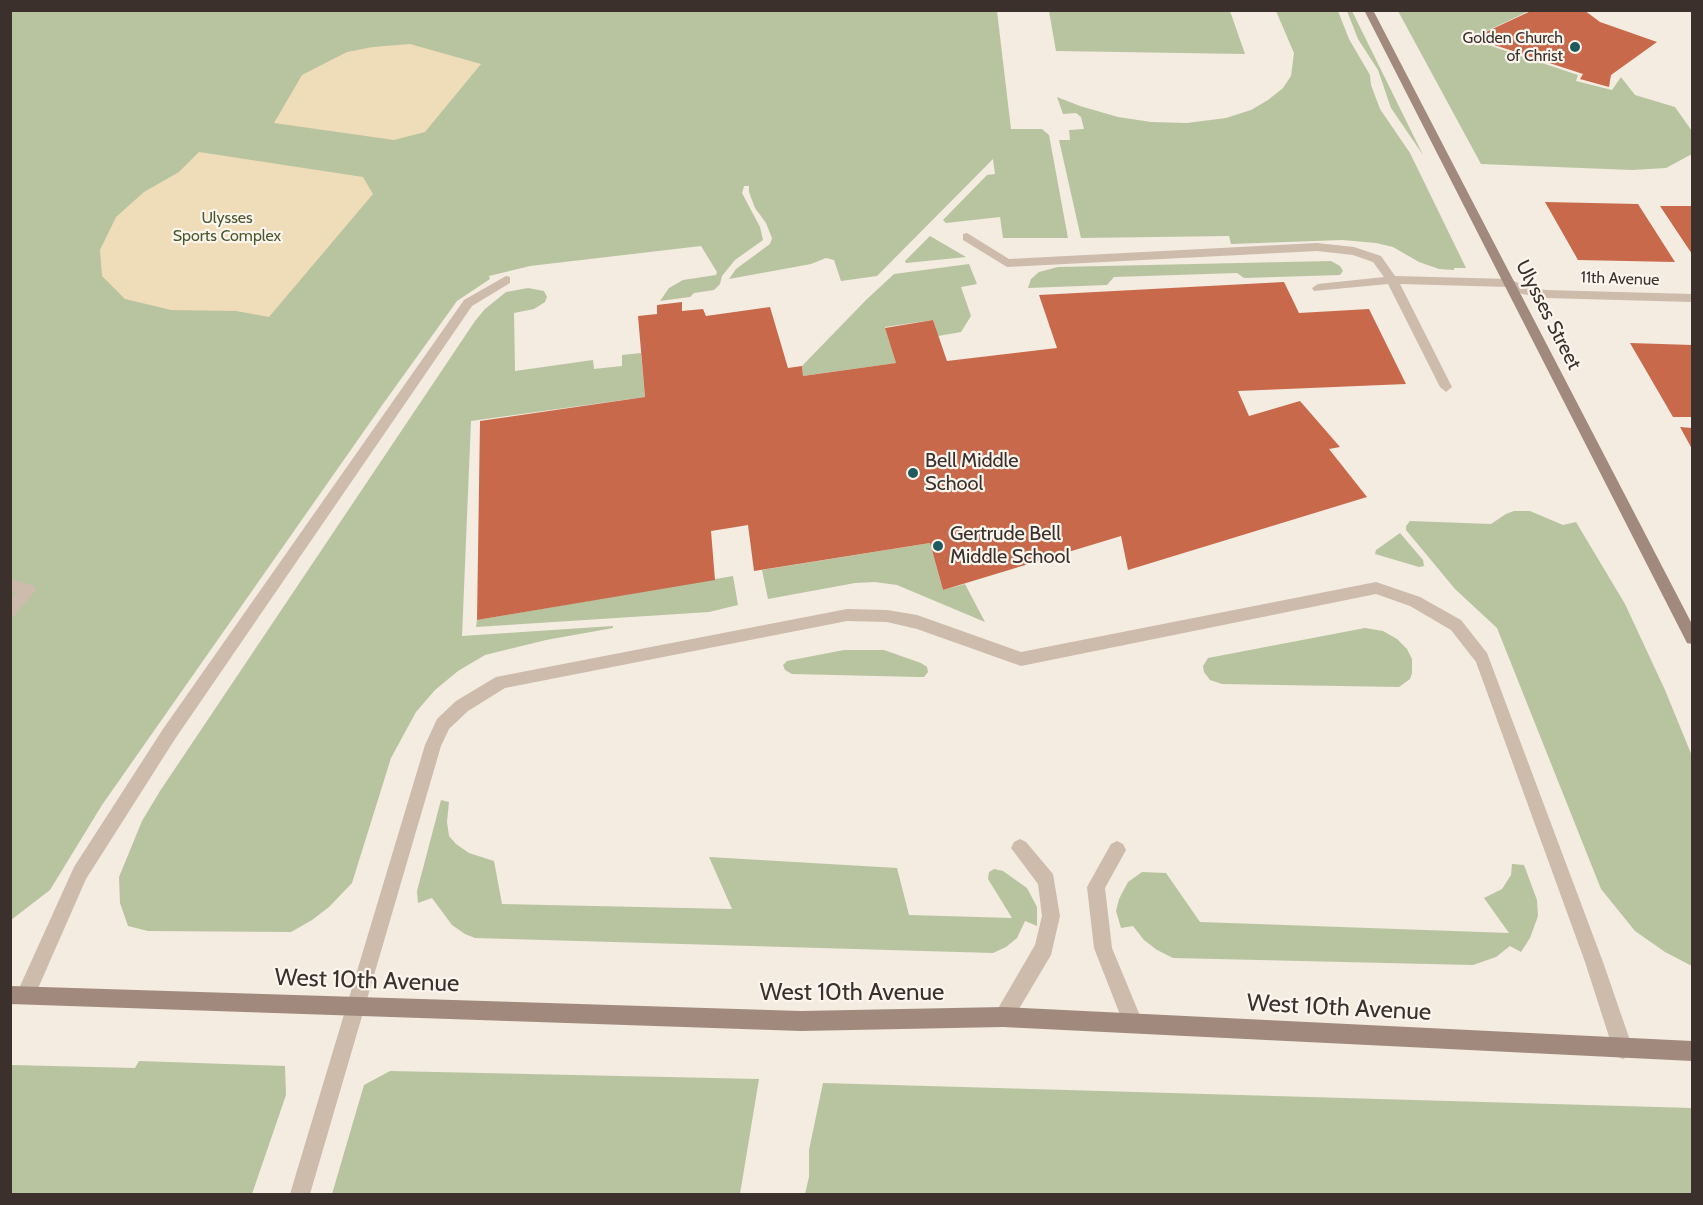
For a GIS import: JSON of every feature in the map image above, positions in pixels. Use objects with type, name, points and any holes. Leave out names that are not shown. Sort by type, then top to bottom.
[{"type":"street","name":"Ulysses Street","points":[[1368,10],[1692,638]]},
{"type":"street","points":[[968,237],[1006,263],[1317,248],[1354,251],[1377,259],[1392,280],[1446,387]]},
{"type":"street","points":[[18,995],[80,873],[169,734],[468,303],[506,280]]},
{"type":"street","name":"11th Avenue","points":[[1318,288],[1392,280],[1509,283],[1526,291],[1546,294],[1692,298]]},
{"type":"street","points":[[10,585],[29,590],[10,610]]},
{"type":"street","points":[[300,1194],[433,745],[443,724],[462,706],[501,682],[847,615],[887,616],[917,622],[1021,659],[1376,588],[1415,601],[1456,625],[1482,658],[1623,1049]]},
{"type":"street","points":[[1003,1017],[1044,948],[1051,916],[1047,880],[1020,848]]},
{"type":"street","points":[[1117,850],[1096,887],[1103,948],[1134,1023]]},
{"type":"street","name":"West 10th Avenue","points":[[18,995],[801,1021],[1003,1017],[1692,1051]]},
{"type":"green space","name":"Ulysses Sports Complex","points":[[10,11],[997,11],[1011,129],[1042,129],[1049,135],[1068,238],[1003,238],[1000,217],[946,223],[943,220],[987,175],[995,174],[993,159],[877,276],[841,281],[834,260],[826,258],[811,264],[729,279],[736,269],[770,244],[772,238],[766,223],[755,208],[749,186],[744,186],[742,193],[760,227],[763,240],[735,260],[714,290],[694,293],[690,297],[660,301],[669,288],[683,280],[716,275],[717,272],[701,246],[530,266],[489,276],[490,279],[457,301],[383,404],[102,805],[50,890],[11,920]]},
{"type":"green space","points":[[1049,11],[1230,11],[1245,54],[1056,51]]},
{"type":"green space","points":[[1276,11],[1338,11],[1349,39],[1370,75],[1371,85],[1380,109],[1410,153],[1466,268],[1439,269],[1419,262],[1393,247],[1342,240],[1231,244],[1229,236],[1081,238],[1059,140],[1070,140],[1069,130],[1084,129],[1081,117],[1076,113],[1063,114],[1057,97],[1118,117],[1151,122],[1187,123],[1226,118],[1251,110],[1283,88],[1291,76],[1294,53]]},
{"type":"green space","points":[[1347,11],[1352,11],[1423,155],[1391,108],[1378,70],[1358,39]]},
{"type":"green space","points":[[1398,11],[1529,11],[1470,39],[1578,75],[1576,81],[1612,90],[1621,77],[1635,95],[1675,107],[1692,131],[1692,154],[1666,168],[1632,170],[1481,164]]},
{"type":"green space","points":[[930,236],[966,257],[906,263],[905,261]]},
{"type":"green space","points":[[1331,261],[1340,266],[1343,271],[1340,275],[1244,278],[1237,273],[1114,277],[1107,285],[1028,288],[1031,279],[1039,272],[1058,267]]},
{"type":"green space","points":[[969,264],[977,284],[961,287],[971,316],[961,332],[938,336],[933,320],[885,327],[896,363],[803,376],[802,366],[894,274]]},
{"type":"green space","points":[[528,288],[544,291],[547,297],[545,302],[534,309],[514,313],[515,371],[593,360],[594,369],[622,366],[622,355],[641,353],[645,397],[471,421],[462,636],[613,626],[613,628],[546,640],[485,655],[458,671],[435,690],[416,712],[391,758],[352,883],[329,907],[312,920],[291,932],[148,931],[128,926],[120,903],[119,877],[142,821],[160,791],[475,321],[485,309],[506,292]]},
{"type":"green space","points":[[1514,511],[1530,511],[1563,525],[1576,522],[1625,604],[1665,690],[1692,756],[1692,966],[1665,952],[1635,931],[1601,889],[1497,628],[1455,589],[1406,530],[1410,521],[1491,524]]},
{"type":"green space","points":[[1400,533],[1423,560],[1424,566],[1419,567],[1375,554],[1376,550]]},
{"type":"green space","points":[[930,543],[943,590],[965,584],[985,622],[897,585],[875,582],[855,583],[768,599],[762,570]]},
{"type":"green space","points":[[733,576],[738,605],[709,612],[476,627],[477,620]]},
{"type":"green space","points":[[1365,628],[1383,631],[1397,639],[1407,649],[1412,659],[1412,673],[1410,679],[1399,687],[1222,684],[1210,680],[1204,672],[1203,666],[1208,658]]},
{"type":"green space","points":[[844,650],[884,650],[921,663],[927,667],[928,672],[924,677],[792,674],[785,670],[783,665],[787,661]]},
{"type":"green space","points":[[441,800],[449,802],[447,822],[449,836],[469,853],[494,861],[502,904],[732,909],[709,857],[897,868],[909,915],[1012,918],[988,879],[989,872],[994,869],[1003,871],[1027,888],[1037,907],[1037,926],[1025,921],[1017,938],[1006,947],[993,953],[475,938],[452,925],[432,898],[418,903],[417,891]]},
{"type":"green space","points":[[1512,864],[1524,865],[1537,900],[1538,916],[1530,938],[1521,952],[1510,946],[1496,957],[1473,965],[1173,958],[1144,940],[1133,926],[1121,928],[1116,911],[1119,899],[1128,882],[1142,872],[1166,873],[1200,922],[1509,933],[1484,898],[1502,889],[1511,875]]},
{"type":"green space","points":[[139,1061],[285,1066],[286,1095],[252,1194],[11,1194],[11,1065],[135,1068]]},
{"type":"green space","points":[[390,1071],[759,1079],[740,1194],[332,1194],[364,1085]]},
{"type":"green space","points":[[823,1083],[1692,1108],[1692,1194],[805,1194],[809,1177],[809,1150]]},
{"type":"sand","points":[[410,44],[481,64],[425,132],[394,140],[274,123],[302,75],[347,52]]},
{"type":"sand","points":[[199,152],[363,177],[373,194],[269,317],[236,311],[171,310],[125,299],[102,276],[100,250],[116,217],[144,192],[179,172]]},
{"type":"building","name":"Golden Church of Christ","points":[[1533,10],[1584,10],[1600,22],[1657,42],[1611,75],[1609,87],[1580,79],[1583,74],[1473,38]]},
{"type":"building","points":[[1545,202],[1638,204],[1675,262],[1578,260]]},
{"type":"building","points":[[1660,206],[1692,206],[1692,254]]},
{"type":"building","name":"Bell Middle School","points":[[1284,282],[1299,313],[1369,309],[1406,384],[1238,391],[1249,416],[1300,401],[1340,447],[1329,449],[1367,497],[1128,570],[1121,536],[943,590],[930,543],[754,571],[748,525],[711,531],[715,580],[477,620],[480,421],[645,397],[638,316],[657,314],[657,305],[682,302],[682,311],[703,309],[706,316],[770,307],[788,368],[802,366],[803,376],[896,363],[885,328],[933,320],[947,361],[1057,348],[1039,295]]},
{"type":"building","points":[[1630,343],[1692,345],[1692,417],[1673,417]]},
{"type":"building","points":[[1680,427],[1692,428],[1692,449]]},
{"type":"place","name":"Golden Church of Christ","points":[[1575,47]]},
{"type":"place","name":"Bell Middle School","points":[[913,473]]},
{"type":"place","name":"Gertrude Bell Middle School","points":[[938,546]]}]
